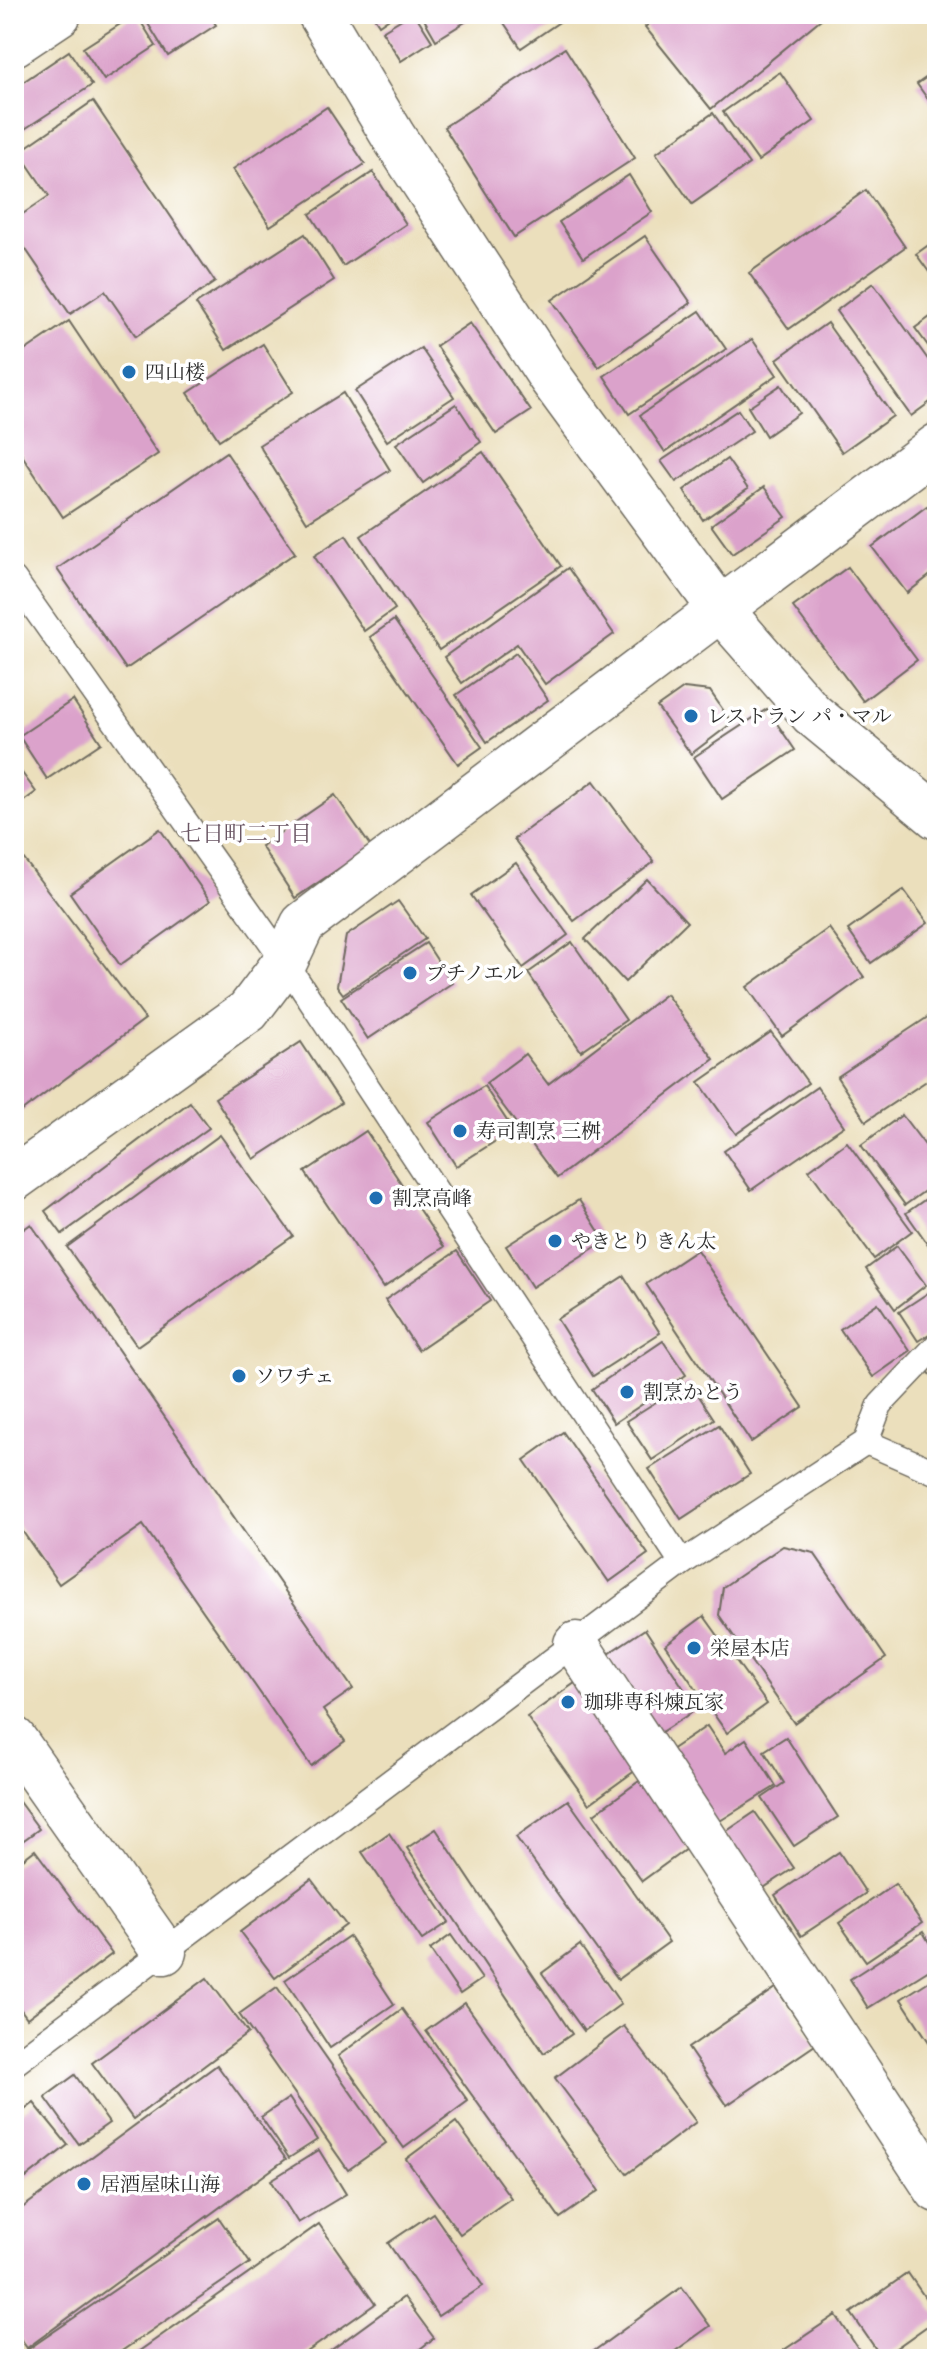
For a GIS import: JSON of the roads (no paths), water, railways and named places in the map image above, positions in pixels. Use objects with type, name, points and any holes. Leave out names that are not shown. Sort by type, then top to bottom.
[{"type":"street","points":[[14,44],[59,14]]},
{"type":"street","points":[[320,14],[393,136],[550,377],[721,610],[812,714],[937,817]]},
{"type":"street","points":[[14,1179],[248,1011],[285,962],[303,924],[937,446]]},
{"type":"street","points":[[576,1644],[937,2190]]},
{"type":"street","points":[[14,1739],[164,1952]]},
{"type":"lane","points":[[14,579],[285,962],[682,1563]]},
{"type":"lane","points":[[14,2064],[682,1563],[866,1442],[880,1405],[937,1345]]},
{"type":"lane","points":[[866,1442],[937,1473]]},
{"type":"place","name":"四山楼","points":[[129,372]]},
{"type":"place","name":"レストラン パ・マル","points":[[691,716]]},
{"type":"place","name":"プチノエル","points":[[410,973]]},
{"type":"place","name":"寿司割烹 三桝","points":[[460,1131]]},
{"type":"place","name":"割烹高峰","points":[[376,1198]]},
{"type":"place","name":"やきとり きん太","points":[[555,1241]]},
{"type":"place","name":"ソワチェ","points":[[239,1376]]},
{"type":"place","name":"割烹かとう","points":[[627,1392]]},
{"type":"place","name":"栄屋本店","points":[[694,1648]]},
{"type":"place","name":"珈琲専科煉瓦家","points":[[568,1702]]},
{"type":"place","name":"居酒屋味山海","points":[[84,2184]]},
{"type":"district","name":"七日町二丁目","points":[[246,833]]}]
